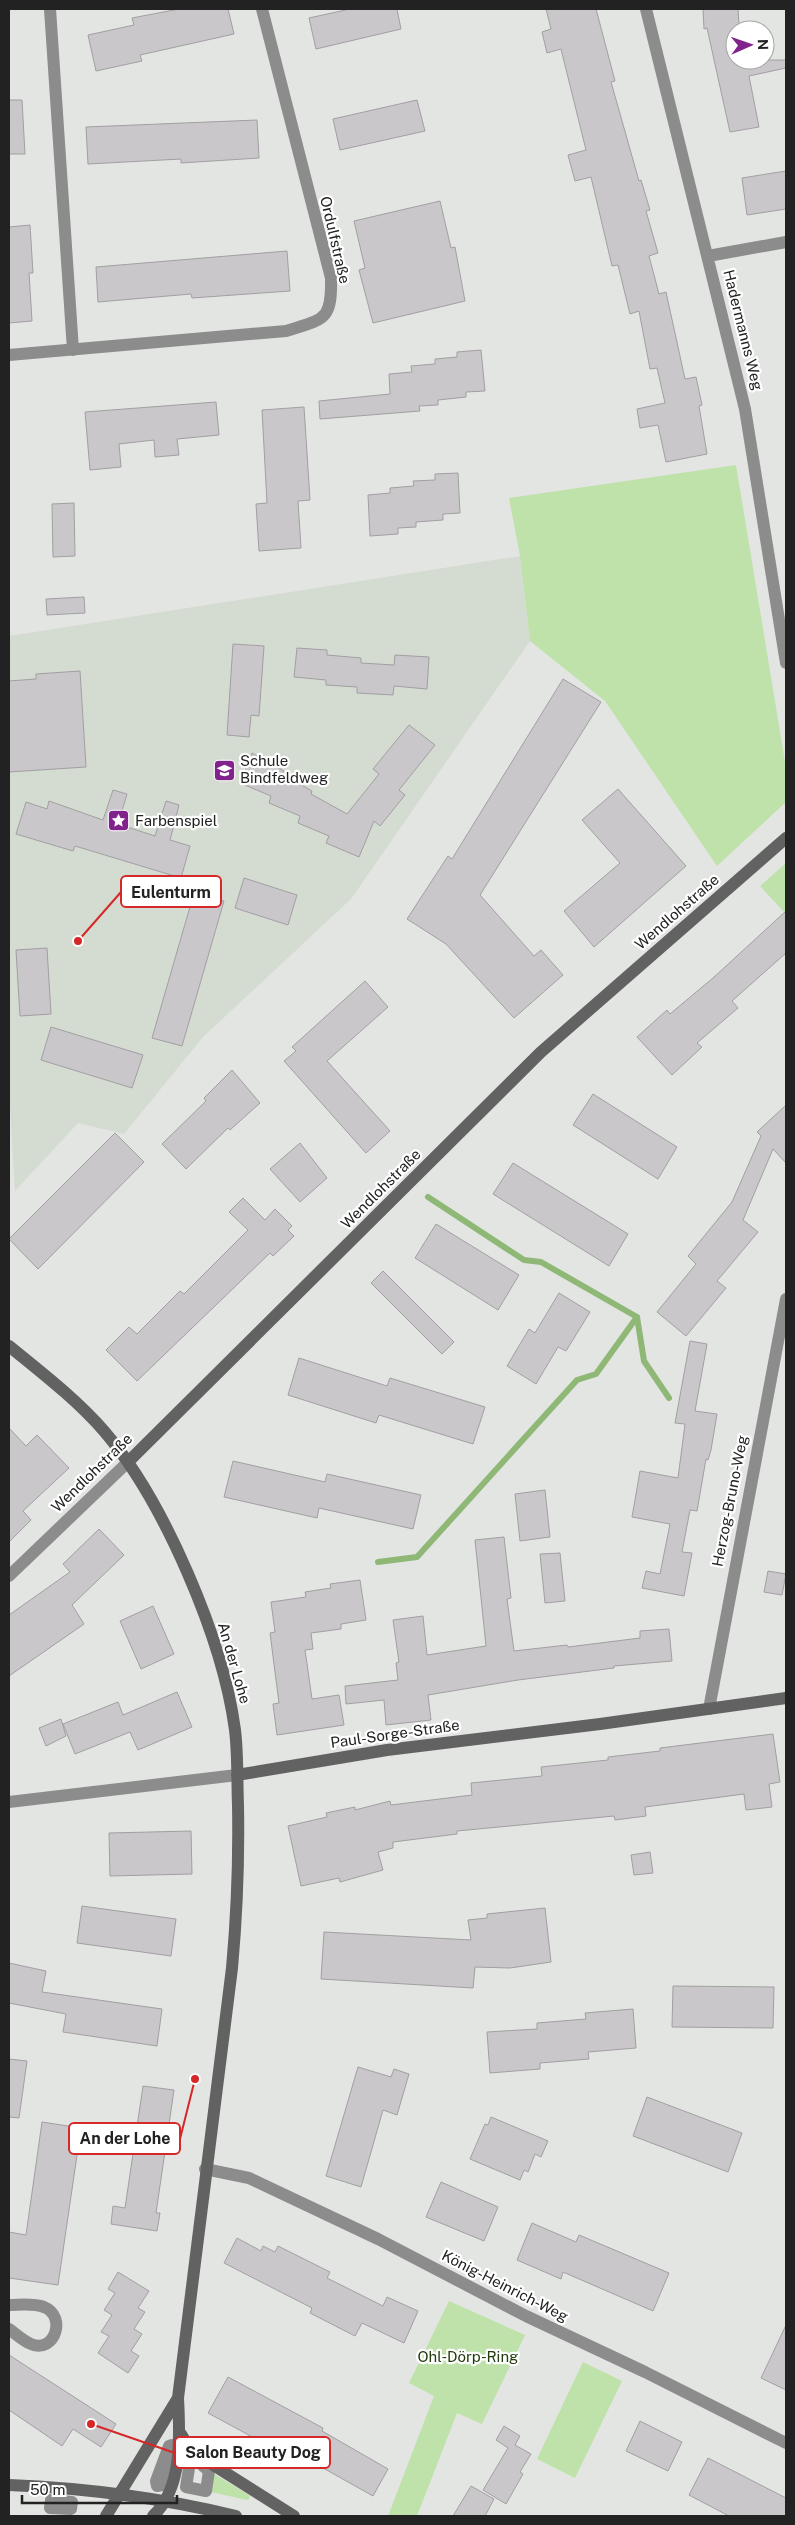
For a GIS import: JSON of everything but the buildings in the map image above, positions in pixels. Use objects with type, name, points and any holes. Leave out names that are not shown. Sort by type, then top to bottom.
[{"type":"street","points":[[50,9],[74,350]]},
{"type":"street","name":"Ordulfstraße","points":[[9,355],[286,331],[320,321],[331,305],[329,271],[262,9]]},
{"type":"street","name":"Hadermanns Weg","points":[[646,9],[746,410],[786,663]]},
{"type":"street","points":[[708,256],[786,242]]},
{"type":"street","name":"Wendlohstraße","points":[[9,1576],[128,1462],[542,1052],[786,838]]},
{"type":"street","name":"Herzog-Bruno-Weg","points":[[709,1709],[786,1299]]},
{"type":"street","name":"An der Lohe","points":[[9,1346],[77,1402],[128,1462],[143,1485],[184,1566],[222,1668],[231,1709],[237,1775],[238,1908],[178,2398],[180,2432],[178,2467],[164,2501],[152,2516]]},
{"type":"street","name":"Paul-Sorge-Straße","points":[[9,1802],[237,1775],[388,1750],[786,1698]]},
{"type":"street","name":"König-Heinrich-Weg","points":[[206,2169],[249,2178],[378,2239],[526,2316],[645,2372],[786,2443]]},
{"type":"street","points":[[9,2305],[44,2307],[52,2312],[57,2322],[56,2333],[53,2338],[49,2342],[40,2345],[32,2345],[9,2329]]},
{"type":"street","name":"An der Lohe","points":[[106,2516],[178,2398]]},
{"type":"street","points":[[180,2432],[191,2451],[294,2516]]},
{"type":"street","points":[[9,2485],[164,2501],[236,2516]]},
{"type":"shaded area","name":"Schule Bindfeldweg","points":[[520,556],[530,641],[351,899],[203,1037],[124,1134],[78,1123],[15,1191],[9,1089],[9,636]]},
{"type":"green space","points":[[736,465],[786,768],[786,802],[717,866],[605,701],[530,641],[520,556],[509,498]]},
{"type":"green space","points":[[786,863],[786,914],[760,886]]},
{"type":"green space","name":"Ohl-Dörp-Ring","points":[[449,2301],[525,2335],[482,2424],[457,2413],[417,2516],[388,2516],[434,2396],[409,2383]]},
{"type":"green space","points":[[583,2362],[622,2381],[575,2478],[537,2459]]},
{"type":"green space","points":[[209,2471],[249,2495],[250,2498],[247,2500],[206,2491]]},
{"type":"waterway","points":[[428,1197],[524,1260],[541,1262],[637,1317],[644,1361],[669,1398]]},
{"type":"waterway","points":[[378,1562],[417,1557],[577,1380],[596,1374],[637,1317]]},
{"type":"place","name":"Schule Bindfeldweg","points":[[224,770]]},
{"type":"place","name":"Farbenspiel","points":[[119,821]]},
{"type":"place","name":"Eulenturm","points":[[78,941]]},
{"type":"place","name":"An der Lohe","points":[[195,2079]]},
{"type":"place","name":"Salon Beauty Dog","points":[[91,2424]]}]
